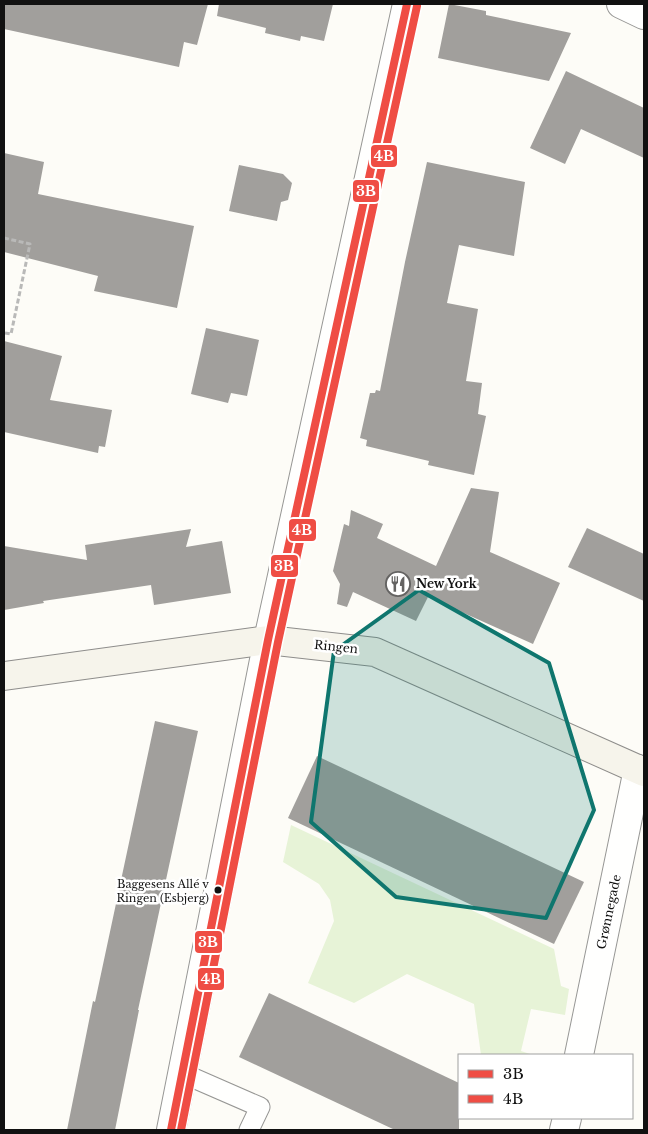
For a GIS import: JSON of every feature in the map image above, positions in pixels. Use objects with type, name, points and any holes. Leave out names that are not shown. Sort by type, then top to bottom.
[{"type":"street","points":[[171,1130],[268,640],[407,4]]},
{"type":"street","points":[[621,4],[644,15]]},
{"type":"street","name":"Ringen","points":[[4,676],[268,640],[375,652],[641,771]]},
{"type":"street","name":"Grønnegade","points":[[579,1054],[641,771]]},
{"type":"lane","points":[[182,1073],[260,1107],[249,1130]]},
{"type":"path","points":[[4,238],[30,244],[12,334],[5,333]]},
{"type":"highlighted area","points":[[419,590],[549,663],[594,810],[546,918],[396,897],[311,822],[334,651]]},
{"type":"green space","points":[[291,825],[554,949],[561,986],[569,989],[565,1015],[531,1009],[521,1051],[530,1054],[481,1054],[474,1004],[407,974],[354,1003],[308,983],[334,921],[330,900],[319,884],[283,862]]},
{"type":"building","points":[[4,4],[208,4],[197,45],[184,42],[179,67],[4,29]]},
{"type":"building","points":[[219,4],[333,4],[324,41],[301,36],[300,41],[265,33],[266,28],[217,16]]},
{"type":"building","points":[[449,4],[486,11],[486,15],[571,33],[549,81],[438,58]]},
{"type":"building","points":[[566,71],[644,108],[644,158],[581,129],[565,164],[530,148]]},
{"type":"building","points":[[4,153],[44,162],[38,194],[194,226],[177,308],[94,291],[98,276],[4,252]]},
{"type":"building","points":[[427,162],[525,182],[514,256],[459,245],[447,303],[478,309],[466,381],[482,383],[478,414],[486,416],[474,475],[428,465],[429,461],[366,446],[367,440],[360,438],[370,393],[375,393],[376,390],[380,391]]},
{"type":"building","points":[[239,165],[283,174],[292,183],[288,200],[281,202],[277,221],[229,211]]},
{"type":"building","points":[[206,328],[259,340],[247,396],[231,393],[228,403],[191,394]]},
{"type":"building","points":[[4,341],[62,356],[50,400],[112,410],[105,447],[99,446],[98,453],[4,432]]},
{"type":"building","points":[[471,488],[499,492],[490,552],[560,583],[533,644],[428,597],[416,621],[353,592],[347,607],[337,604],[340,584],[333,571],[344,524],[349,526],[351,510],[383,524],[377,538],[436,566]]},
{"type":"building","points":[[587,528],[644,554],[644,601],[568,567]]},
{"type":"building","points":[[191,529],[186,547],[222,541],[231,593],[154,605],[151,585],[43,601],[44,603],[4,610],[4,546],[87,560],[85,545]]},
{"type":"building","points":[[155,721],[198,731],[138,1010],[115,1130],[67,1130],[93,1001],[95,1002]]},
{"type":"building","points":[[317,756],[584,882],[554,944],[288,818]]},
{"type":"building","points":[[269,993],[458,1083],[459,1130],[395,1130],[239,1057]]},
{"type":"transit line","name":"3B","points":[[171,1130],[268,640],[407,4]]},
{"type":"transit line","name":"4B","points":[[181,1130],[278,642],[417,6]]},
{"type":"place","name":"New York","points":[[398,584]]},
{"type":"place","name":"Baggesens Allé v Ringen (Esbjerg)","points":[[218,890]]}]
